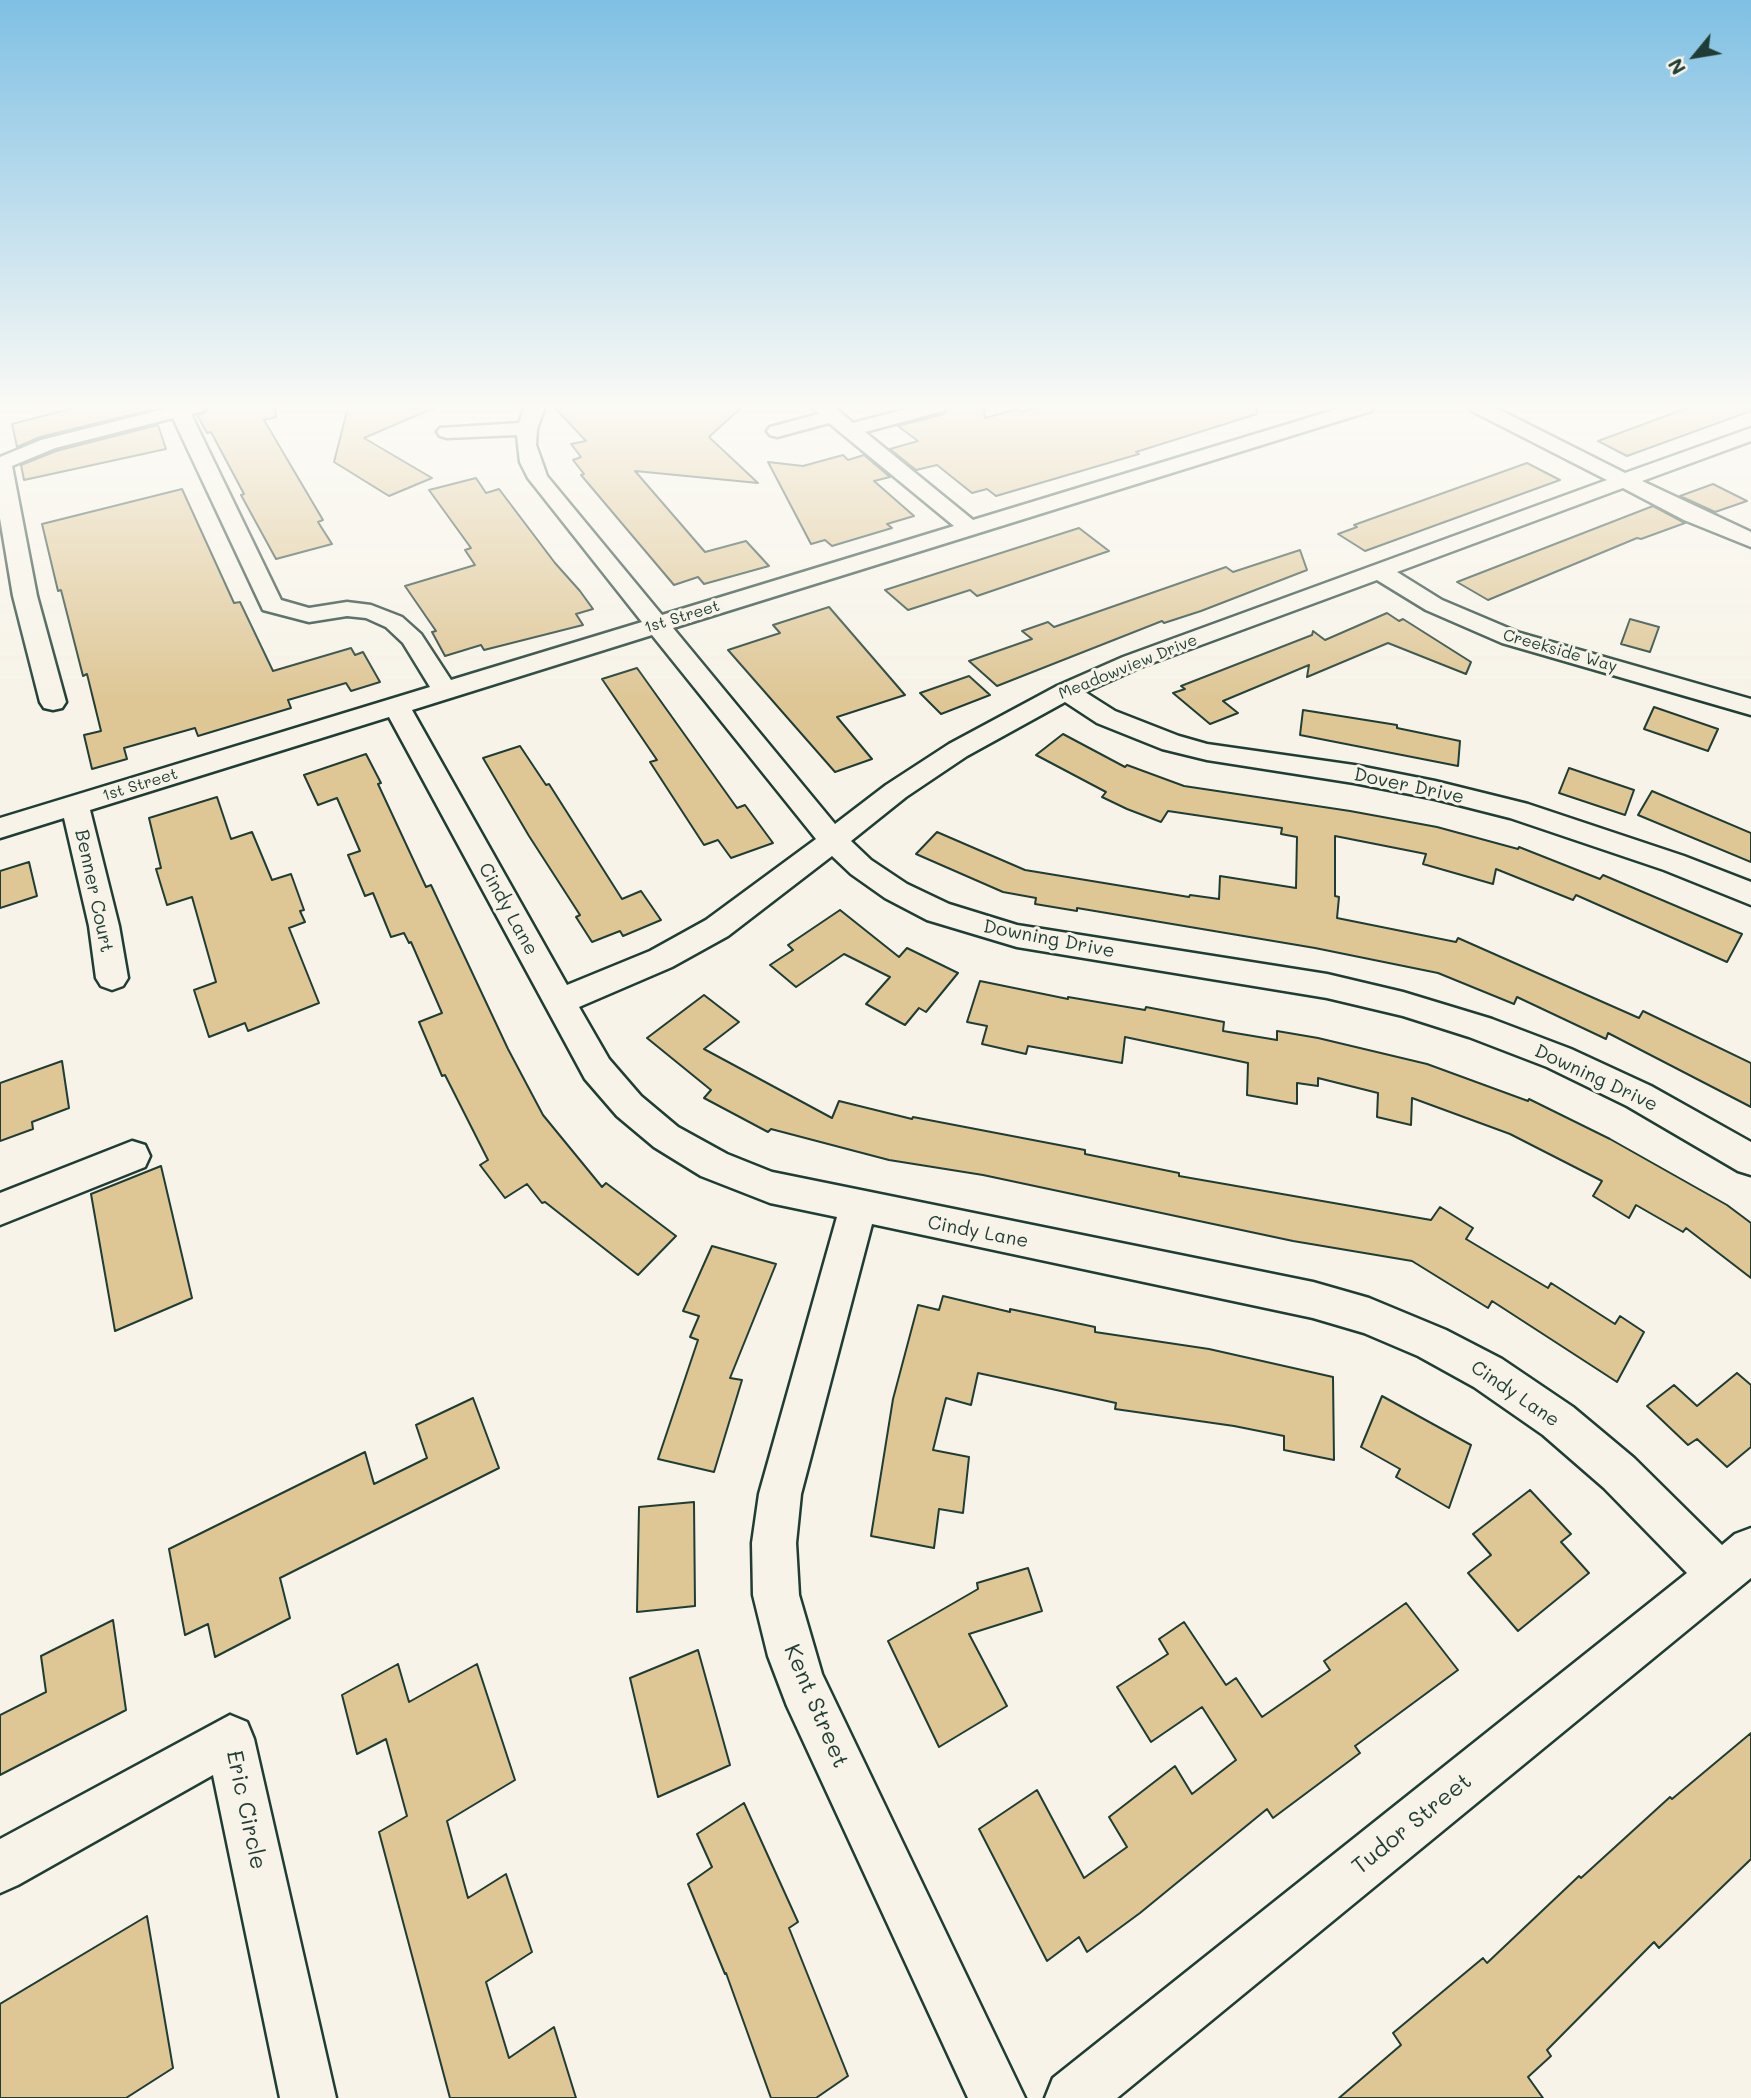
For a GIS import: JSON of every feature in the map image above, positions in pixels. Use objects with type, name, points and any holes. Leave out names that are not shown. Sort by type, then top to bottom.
[{"type":"street","points":[[8,505],[25,596],[53,702]]},
{"type":"street","points":[[229,505],[271,605],[309,615],[347,609],[371,612],[394,622],[412,639],[445,690]]},
{"type":"street","name":"Downing Drive","points":[[560,505],[832,839],[861,867],[896,891],[937,912],[973,925],[1017,936],[1327,986],[1403,1004],[1480,1028],[1559,1058],[1639,1096],[1751,1160]]},
{"type":"street","points":[[941,505],[969,528]]},
{"type":"street","name":"1st Street","points":[[0,828],[1040,505]]},
{"type":"street","name":"Meadowview Drive","points":[[559,1002],[661,959],[717,928],[782,882],[832,839],[896,791],[958,750],[1066,691],[1132,662],[1559,505]]},
{"type":"street","points":[[1672,505],[1751,540]]},
{"type":"street","name":"Creekside Way","points":[[1379,571],[1434,605],[1511,638],[1751,707]]},
{"type":"street","points":[[0,602],[25,596]]},
{"type":"street","name":"Dover Drive","points":[[1066,691],[1106,717],[1171,743],[1207,752],[1354,774],[1507,808],[1604,838],[1751,894]]},
{"type":"street","name":"Cindy Lane","points":[[396,705],[597,1069],[629,1106],[666,1136],[714,1165],[770,1187],[1313,1300],[1369,1316],[1420,1338],[1488,1373],[1558,1421],[1619,1473],[1736,1562]]},
{"type":"street","name":"Benner Court","points":[[75,805],[104,926],[112,978]]},
{"type":"street","points":[[0,1209],[132,1156]]},
{"type":"street","name":"Kent Street","points":[[858,1207],[780,1494],[774,1543],[776,1595],[791,1657],[804,1689],[997,2098]]},
{"type":"street","name":"Tudor Street","points":[[1073,2098],[1736,1562]]},
{"type":"street","name":"Eric Circle","points":[[0,1867],[230,1739],[307,2098]]},
{"type":"building","points":[[118,505],[189,505],[234,603],[240,602],[273,671],[351,648],[355,655],[363,652],[380,682],[351,691],[346,683],[288,700],[291,708],[198,736],[195,728],[124,748],[127,759],[92,769],[84,735],[101,731],[87,674],[83,676],[61,590],[58,591],[42,524]]},
{"type":"building","points":[[246,505],[314,505],[323,520],[318,522],[332,544],[276,559]]},
{"type":"building","points":[[440,505],[511,505],[593,609],[576,614],[583,625],[484,650],[481,645],[445,656],[432,632],[436,631],[405,586],[475,565],[465,550],[471,548]]},
{"type":"building","points":[[606,505],[664,505],[705,552],[746,541],[769,566],[704,584],[698,577],[674,585]]},
{"type":"building","points":[[790,505],[901,505],[914,516],[887,524],[892,528],[832,546],[825,540],[811,544]]},
{"type":"building","points":[[1410,505],[1492,505],[1365,551],[1338,534],[1357,527],[1354,525]]},
{"type":"building","points":[[1699,505],[1736,505],[1715,512]]},
{"type":"building","points":[[1653,506],[1685,523],[1641,539],[1637,538],[1488,600],[1457,582]]},
{"type":"building","points":[[1079,528],[1109,551],[977,596],[970,590],[908,610],[885,590]]},
{"type":"building","points":[[1300,550],[1307,570],[1201,611],[1164,623],[1162,621],[997,686],[969,661],[1032,639],[1022,631],[1048,622],[1054,627],[1226,567],[1233,572]]},
{"type":"building","points":[[829,607],[905,695],[837,717],[872,759],[835,772],[728,650],[780,633],[773,625]]},
{"type":"building","points":[[1387,613],[1399,621],[1403,619],[1471,662],[1466,674],[1388,643],[1307,677],[1309,665],[1223,701],[1238,713],[1210,724],[1173,693],[1185,689],[1181,686],[1312,635],[1313,631],[1325,640]]},
{"type":"building","points":[[1630,619],[1659,627],[1650,652],[1621,644]]},
{"type":"building","points":[[637,668],[737,808],[745,805],[773,843],[731,858],[718,840],[704,845],[650,762],[657,760],[602,679]]},
{"type":"building","points":[[969,676],[990,695],[941,714],[920,693]]},
{"type":"building","points":[[1654,707],[1718,729],[1708,751],[1644,729]]},
{"type":"building","points":[[1303,710],[1397,725],[1397,728],[1460,741],[1458,766],[1300,735]]},
{"type":"building","points":[[1063,734],[1125,767],[1127,765],[1184,786],[1350,811],[1437,827],[1518,849],[1519,847],[1600,879],[1603,875],[1742,934],[1727,962],[1576,895],[1573,900],[1496,869],[1493,884],[1423,864],[1426,854],[1335,836],[1335,896],[1339,897],[1337,918],[1456,942],[1458,938],[1639,1018],[1643,1011],[1751,1063],[1751,1107],[1608,1033],[1606,1039],[1517,997],[1514,1004],[1438,973],[1315,948],[1077,908],[1077,911],[1035,904],[1036,898],[1003,892],[916,854],[937,832],[1025,870],[1189,897],[1219,899],[1220,876],[1296,888],[1297,837],[1281,834],[1282,828],[1168,811],[1161,822],[1127,809],[1102,797],[1106,792],[1036,755]]},
{"type":"building","points":[[520,746],[546,785],[549,784],[622,899],[641,891],[661,920],[623,936],[620,931],[592,942],[576,917],[580,915],[483,758]]},
{"type":"building","points":[[366,754],[426,887],[431,885],[508,1049],[543,1115],[602,1187],[606,1183],[676,1236],[638,1275],[545,1202],[542,1203],[527,1184],[505,1198],[480,1165],[488,1160],[445,1075],[442,1076],[419,1022],[442,1013],[411,942],[409,943],[404,933],[391,937],[373,893],[365,896],[348,855],[360,851],[337,798],[318,805],[304,775]]},
{"type":"building","points":[[1569,768],[1634,790],[1625,815],[1559,793]]},
{"type":"building","points":[[1652,791],[1751,833],[1751,862],[1638,815]]},
{"type":"building","points":[[217,797],[231,839],[252,832],[272,880],[291,874],[304,910],[300,911],[305,922],[289,928],[319,1003],[248,1031],[245,1023],[209,1037],[194,990],[216,982],[192,897],[167,905],[156,869],[161,868],[149,818]]},
{"type":"building","points":[[29,862],[37,896],[0,908],[0,871]]},
{"type":"building","points":[[840,910],[899,957],[907,948],[958,973],[926,1012],[919,1008],[905,1025],[866,1004],[890,977],[844,954],[796,987],[770,965],[793,950],[788,945]]},
{"type":"building","points":[[980,981],[1068,999],[1145,1010],[1146,1007],[1224,1022],[1223,1031],[1277,1040],[1277,1031],[1318,1038],[1427,1064],[1528,1101],[1529,1099],[1610,1139],[1727,1205],[1751,1223],[1751,1278],[1686,1228],[1683,1232],[1636,1205],[1629,1218],[1593,1196],[1602,1181],[1510,1134],[1412,1098],[1411,1125],[1377,1117],[1378,1093],[1318,1078],[1318,1086],[1297,1083],[1297,1104],[1247,1095],[1248,1063],[1125,1037],[1122,1063],[1028,1046],[1026,1054],[982,1044],[987,1026],[967,1022]]},
{"type":"building","points":[[704,995],[739,1022],[704,1049],[832,1118],[839,1101],[912,1119],[913,1117],[1085,1150],[1085,1154],[1179,1173],[1179,1176],[1431,1220],[1440,1207],[1473,1228],[1466,1239],[1548,1288],[1551,1283],[1615,1324],[1620,1316],[1644,1332],[1617,1382],[1492,1301],[1488,1308],[1412,1261],[1293,1241],[983,1175],[889,1160],[771,1129],[768,1132],[704,1098],[711,1090],[647,1038]]},
{"type":"building","points":[[62,1061],[69,1108],[32,1122],[33,1129],[0,1141],[0,1083]]},
{"type":"building","points":[[161,1166],[192,1298],[115,1331],[91,1194]]},
{"type":"building","points":[[712,1246],[776,1264],[730,1378],[742,1380],[714,1472],[658,1459],[698,1340],[690,1337],[699,1316],[683,1311]]},
{"type":"building","points":[[943,1296],[1010,1312],[1010,1309],[1095,1327],[1095,1332],[1209,1349],[1333,1377],[1334,1460],[1284,1450],[1284,1436],[1115,1409],[1116,1403],[978,1373],[971,1405],[946,1398],[933,1450],[969,1457],[963,1513],[939,1509],[934,1548],[871,1536],[893,1399],[918,1305],[939,1310]]},
{"type":"building","points":[[1737,1373],[1751,1385],[1751,1447],[1727,1467],[1697,1439],[1688,1445],[1647,1406],[1674,1385],[1697,1406]]},
{"type":"building","points":[[1382,1396],[1471,1445],[1449,1508],[1396,1477],[1400,1469],[1361,1447]]},
{"type":"building","points":[[473,1398],[499,1468],[280,1578],[290,1618],[215,1657],[208,1624],[185,1635],[169,1549],[365,1452],[374,1484],[427,1458],[416,1425]]},
{"type":"building","points":[[1530,1490],[1571,1534],[1561,1542],[1589,1573],[1518,1631],[1468,1573],[1491,1555],[1473,1534]]},
{"type":"building","points":[[694,1502],[695,1606],[637,1612],[639,1507]]},
{"type":"building","points":[[1028,1568],[1042,1611],[969,1634],[1007,1706],[939,1747],[888,1641],[978,1589],[977,1583]]},
{"type":"building","points":[[1406,1603],[1458,1670],[1355,1746],[1360,1753],[1273,1818],[1267,1809],[1140,1913],[1087,1952],[1079,1937],[1047,1961],[979,1829],[1037,1790],[1084,1878],[1127,1847],[1109,1817],[1175,1766],[1192,1794],[1236,1760],[1202,1707],[1151,1742],[1117,1687],[1168,1654],[1159,1639],[1184,1622],[1226,1685],[1236,1678],[1262,1717],[1330,1670],[1324,1661]]},
{"type":"building","points":[[113,1620],[126,1710],[0,1775],[0,1715],[46,1692],[41,1656]]},
{"type":"building","points":[[698,1650],[730,1765],[658,1797],[630,1678]]},
{"type":"building","points":[[398,1664],[409,1702],[477,1664],[515,1780],[447,1821],[468,1898],[506,1874],[532,1952],[486,1982],[509,2058],[554,2027],[576,2098],[450,2098],[379,1832],[407,1816],[386,1739],[357,1754],[342,1695]]},
{"type":"building","points":[[1751,1733],[1751,1859],[1659,1948],[1654,1942],[1547,2050],[1551,2056],[1528,2077],[1543,2098],[1339,2098],[1401,2045],[1393,2033],[1483,1958],[1487,1963],[1579,1876],[1581,1878],[1670,1797],[1672,1799]]},
{"type":"building","points":[[744,1803],[798,1922],[789,1928],[848,2076],[816,2098],[771,2098],[726,1973],[688,1884],[712,1867],[697,1834]]},
{"type":"building","points":[[147,1916],[173,2068],[126,2098],[0,2098],[0,2004]]}]
